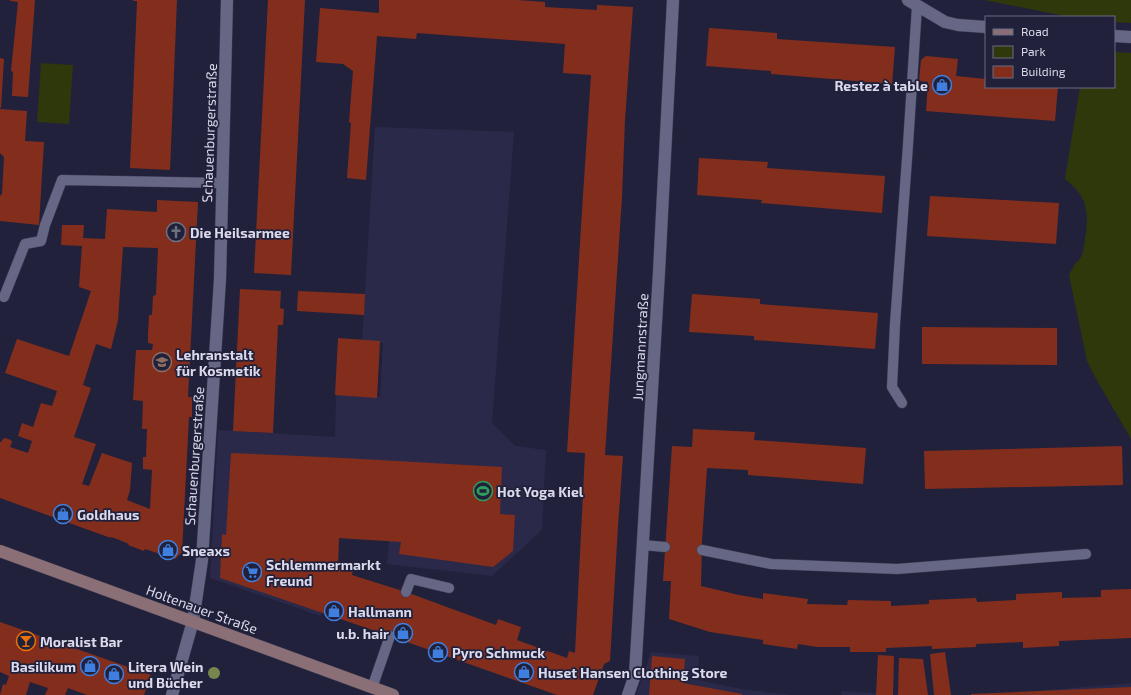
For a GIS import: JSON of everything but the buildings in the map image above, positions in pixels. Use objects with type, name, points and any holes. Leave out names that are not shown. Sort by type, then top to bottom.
[{"type":"main road","name":"Holtenauer Straße","points":[[0,551],[393,695]]},
{"type":"street","name":"Schauenburgerstraße","points":[[172,695],[193,622],[202,552],[219,286],[228,0]]},
{"type":"street","name":"Jungmannstraße","points":[[628,695],[636,675],[673,0]]},
{"type":"street","points":[[912,3],[946,22],[958,25],[985,27]]},
{"type":"street","points":[[1115,36],[1131,37]]},
{"type":"lane","points":[[902,403],[892,387],[908,145],[912,3]]},
{"type":"lane","points":[[4,297],[25,244],[41,241],[62,180],[222,183]]},
{"type":"lane","points":[[643,545],[665,547]]},
{"type":"lane","points":[[702,550],[771,564],[897,569],[1086,554]]},
{"type":"lane","points":[[406,592],[411,579],[449,588]]},
{"type":"lane","points":[[372,688],[390,636]]},
{"type":"shaded area","points":[[375,127],[514,132],[492,423],[515,446],[546,450],[542,530],[492,576],[387,564],[389,541],[339,538],[338,568],[321,616],[210,578],[218,430],[335,437],[336,394],[380,397],[383,343],[362,342]]},
{"type":"shaded area","points":[[651,652],[699,656],[698,680],[747,690],[793,695],[636,695]]},
{"type":"shaded area","points":[[1131,683],[1131,695],[990,695]]},
{"type":"shaded area","points":[[842,691],[901,695],[841,695]]},
{"type":"green space","points":[[984,0],[1131,0],[1131,23],[1115,22],[1115,16],[1065,16]]},
{"type":"green space","points":[[1115,52],[1131,53],[1131,439],[1087,361],[1069,275],[1083,253],[1087,220],[1085,205],[1082,199],[1073,186],[1065,179],[1080,88],[1115,88]]},
{"type":"green space","points":[[41,63],[73,65],[69,124],[37,122]]},
{"type":"place","name":"Restez à table","points":[[942,85]]},
{"type":"place","name":"Die Heilsarmee","points":[[176,232]]},
{"type":"place","name":"Lehranstalt für Kosmetik","points":[[162,362]]},
{"type":"place","name":"Hot Yoga Kiel","points":[[483,491]]},
{"type":"place","name":"Goldhaus","points":[[63,514]]},
{"type":"place","name":"Sneaxs","points":[[168,550]]},
{"type":"place","name":"Schlemmermarkt Freund","points":[[252,572]]},
{"type":"place","name":"Hallmann","points":[[334,611]]},
{"type":"place","name":"u.b. hair","points":[[403,633]]},
{"type":"place","name":"Moralist Bar","points":[[26,641]]},
{"type":"place","name":"Pyro Schmuck","points":[[438,652]]},
{"type":"place","name":"Basilikum","points":[[90,666]]},
{"type":"place","name":"Huset Hansen Clothing Store","points":[[524,672]]},
{"type":"place","name":"Litera Wein und Bücher","points":[[114,674]]}]
